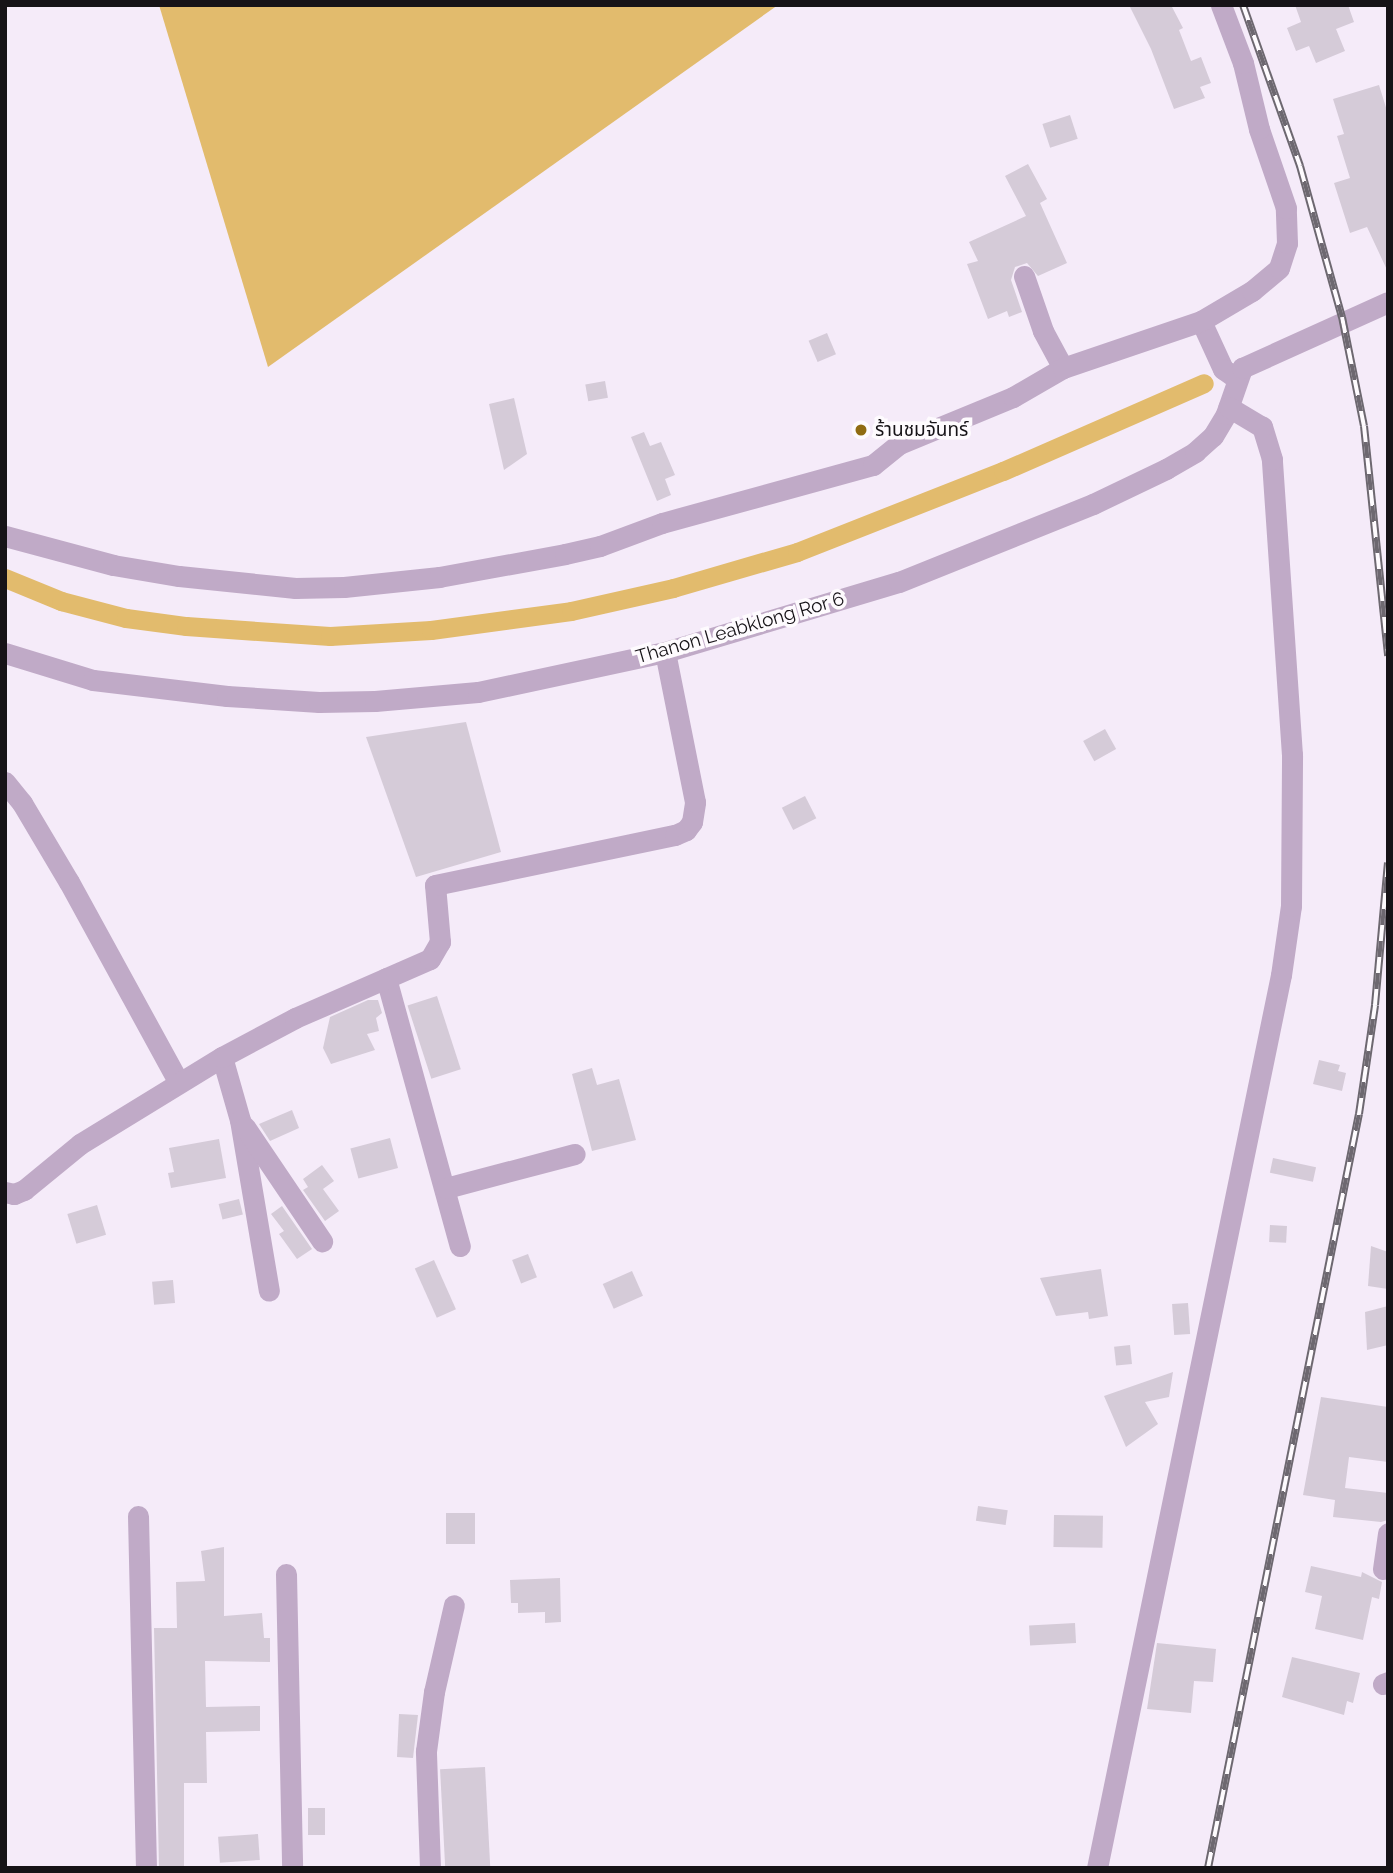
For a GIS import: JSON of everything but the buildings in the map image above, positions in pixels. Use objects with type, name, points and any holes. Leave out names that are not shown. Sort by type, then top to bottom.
[{"type":"street","points":[[5,536],[113,565],[243,585],[344,587],[439,577],[530,562],[600,546],[662,523],[873,465],[899,444],[1013,397],[1063,368],[1201,321],[1252,291],[1276,272],[1284,259],[1288,230],[1281,191],[1259,130],[1243,63],[1221,5]]},
{"type":"street","points":[[1024,276],[1042,331],[1063,368]]},
{"type":"street","points":[[1201,321],[1223,369],[1237,378],[1251,362],[1388,302]]},
{"type":"street","name":"Thanon Leabklong Ror 6","points":[[5,653],[93,680],[227,696],[319,702],[375,701],[478,692],[665,652],[899,582],[1093,504],[1195,452],[1213,436],[1228,407],[1237,378]]},
{"type":"street","points":[[1097,1868],[1281,975],[1291,906],[1292,755],[1272,459],[1262,427],[1228,407]]},
{"type":"street","points":[[5,1192],[14,1194],[24,1190],[80,1143],[222,1057],[295,1018],[430,959],[439,948],[435,885],[675,835],[686,830],[692,822],[695,802],[665,652]]},
{"type":"street","points":[[5,782],[22,803],[69,882],[178,1082]]},
{"type":"street","points":[[386,978],[460,1246]]},
{"type":"street","points":[[222,1057],[240,1120],[269,1292]]},
{"type":"street","points":[[240,1120],[322,1241]]},
{"type":"street","points":[[446,1188],[575,1154]]},
{"type":"street","points":[[138,1516],[146,1868]]},
{"type":"street","points":[[1383,1569],[1388,1533]]},
{"type":"street","points":[[286,1574],[292,1868]]},
{"type":"street","points":[[430,1868],[426,1751],[434,1692],[454,1605]]},
{"type":"shaded area","points":[[159,5],[778,5],[268,367]]},
{"type":"waterway","points":[[5,578],[61,601],[126,618],[186,626],[330,636],[431,630],[571,611],[673,588],[797,552],[1003,471],[1204,383]]},
{"type":"railway","points":[[1243,5],[1300,166],[1342,317],[1364,426],[1388,656]]},
{"type":"railway","points":[[1208,1868],[1359,1114],[1375,1005],[1388,863]]},
{"type":"place","name":"ร้านชมจันทร์","points":[[861,430]]}]
